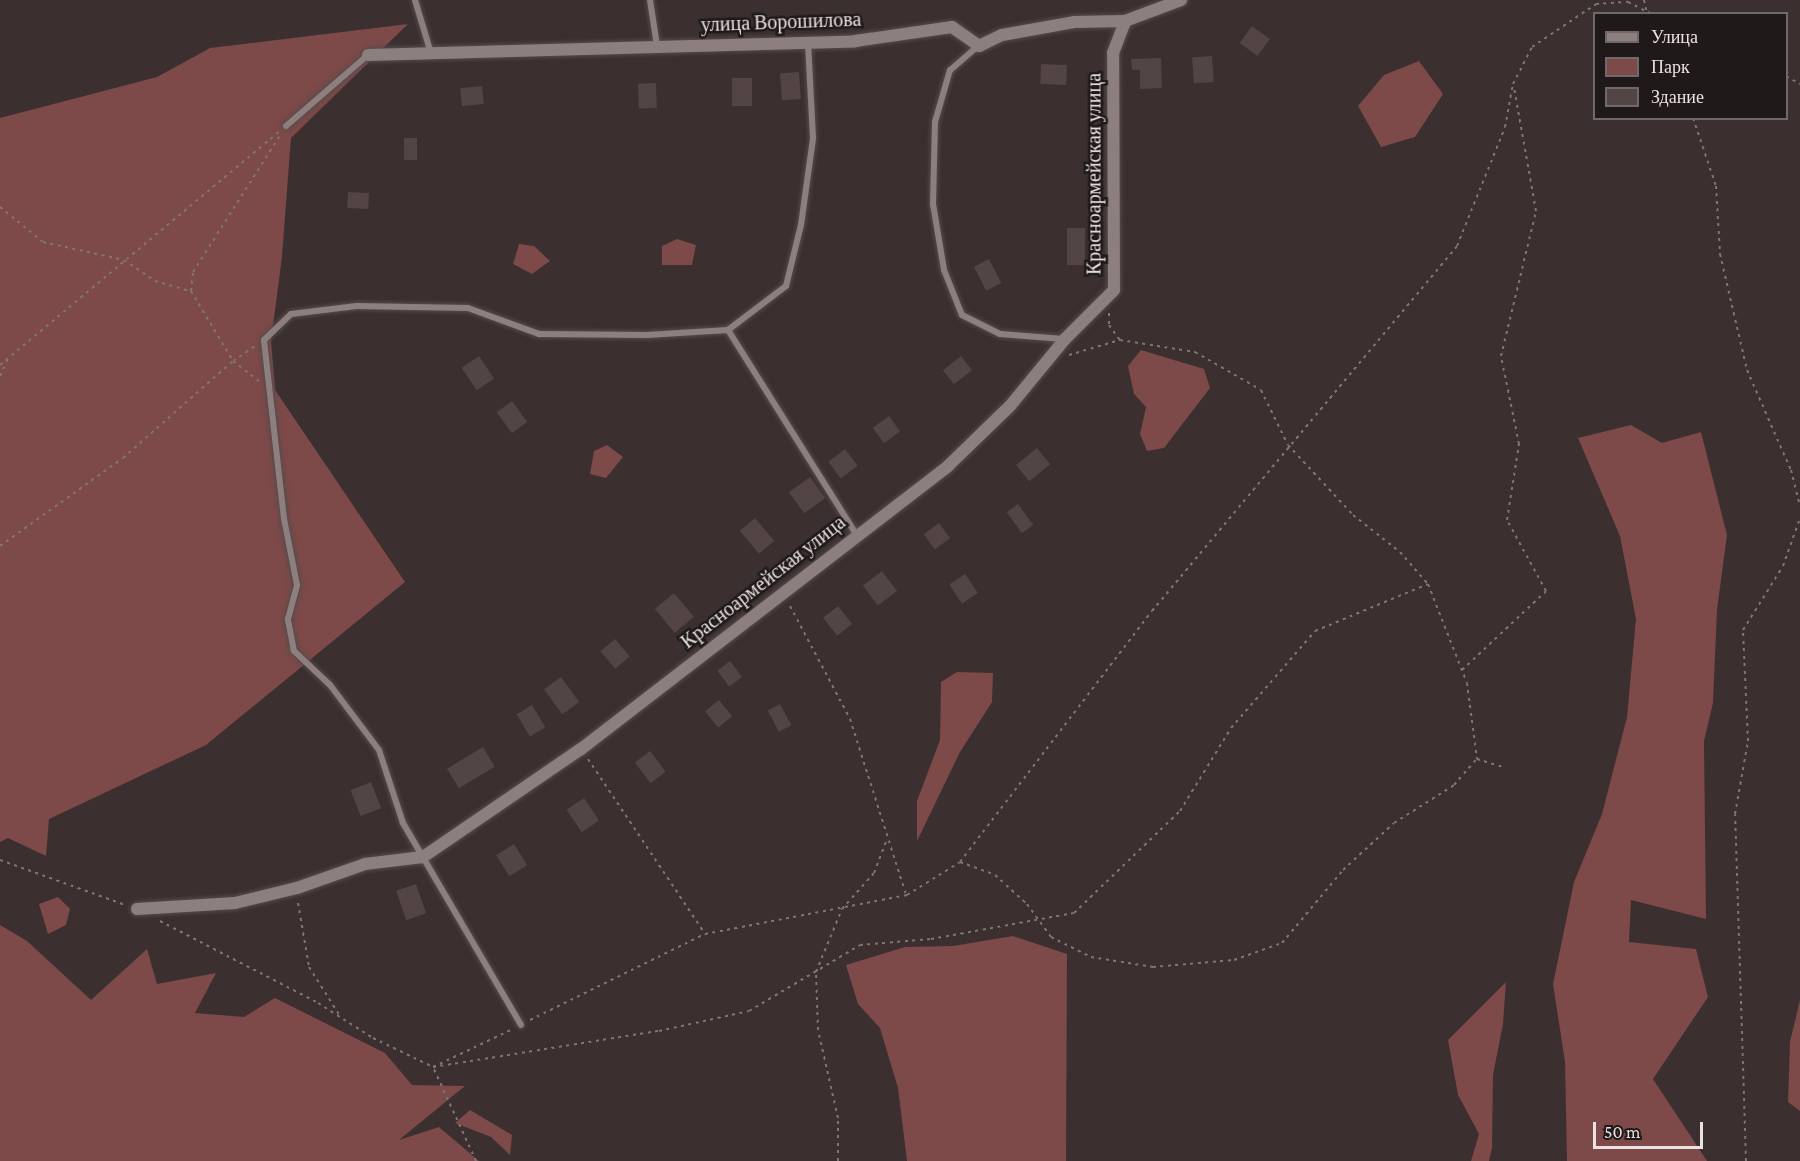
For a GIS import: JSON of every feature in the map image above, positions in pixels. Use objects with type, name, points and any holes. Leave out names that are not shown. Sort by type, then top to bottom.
[{"type":"street","points":[[979,46],[1002,35],[1074,22],[1125,21],[1181,0]]},
{"type":"street","name":"Красноармейская улица","points":[[137,909],[235,903],[297,888],[365,864],[423,857],[581,749],[742,622],[785,595],[856,534],[948,466],[1010,406],[1065,339],[1114,290],[1113,53],[1125,21]]},
{"type":"street","name":"улица Ворошилова","points":[[368,55],[430,50],[855,41],[952,27],[979,46]]},
{"type":"lane","points":[[415,0],[430,50]]},
{"type":"lane","points":[[650,0],[657,46]]},
{"type":"lane","points":[[521,1025],[404,823],[379,750],[330,685],[294,651],[288,619],[297,585],[284,519],[264,340],[291,314],[357,306],[468,308],[539,334],[647,335],[728,330],[786,286],[801,225],[813,138],[808,42]]},
{"type":"lane","points":[[979,46],[950,70],[935,122],[933,204],[944,270],[962,315],[1000,333],[1065,339]]},
{"type":"lane","points":[[286,126],[368,55]]},
{"type":"lane","points":[[728,330],[856,534]]},
{"type":"path","points":[[1644,0],[1646,12]]},
{"type":"path","points":[[433,1067],[705,934],[907,895],[960,862],[1152,611],[1288,445],[1457,246],[1504,127],[1513,84],[1532,47],[1596,4],[1627,1],[1649,12]]},
{"type":"path","points":[[1462,670],[1546,591],[1507,520],[1519,444],[1501,356],[1536,211],[1513,84]]},
{"type":"path","points":[[1694,120],[1716,186],[1720,254],[1747,370],[1791,470],[1800,507]]},
{"type":"path","points":[[0,365],[286,126]]},
{"type":"path","points":[[269,389],[233,361],[190,291],[193,272],[286,126]]},
{"type":"path","points":[[0,207],[43,242],[124,260],[155,281],[190,291]]},
{"type":"path","points":[[1114,290],[1109,325],[1119,340]]},
{"type":"path","points":[[0,546],[123,458],[233,361],[264,340]]},
{"type":"path","points":[[960,862],[995,874],[1040,920],[1051,937],[1091,957],[1153,967],[1234,960],[1282,943],[1343,870],[1394,823],[1454,786],[1477,759],[1462,670],[1428,584],[1400,552],[1353,514],[1288,445],[1262,390],[1195,352],[1119,340],[1046,362]]},
{"type":"path","points":[[0,376],[9,358]]},
{"type":"path","points":[[1746,1161],[1735,814],[1748,741],[1743,630],[1783,566],[1800,518]]},
{"type":"path","points":[[157,919],[340,1017],[373,1038],[433,1067],[659,1030],[749,1011],[860,945],[931,939],[1074,913],[1180,811],[1231,728],[1316,631],[1428,584]]},
{"type":"path","points":[[785,595],[804,638],[850,719],[907,895]]},
{"type":"path","points":[[581,749],[705,934]]},
{"type":"path","points":[[1477,759],[1504,767]]},
{"type":"path","points":[[838,1161],[838,1118],[818,1030],[816,972],[842,909],[874,873],[887,839]]},
{"type":"path","points":[[0,860],[137,909]]},
{"type":"path","points":[[297,888],[299,925],[309,967],[340,1017]]},
{"type":"path","points":[[433,1067],[476,1161]]},
{"type":"green space","points":[[408,24],[291,138],[282,257],[271,341],[275,390],[405,582],[206,745],[49,819],[46,856],[8,838],[0,842],[0,118],[157,77],[210,48]]},
{"type":"green space","points":[[1419,61],[1443,94],[1415,137],[1381,147],[1358,106],[1384,75]]},
{"type":"green space","points":[[677,239],[696,245],[692,265],[662,265],[662,246]]},
{"type":"green space","points":[[519,244],[534,246],[550,261],[532,274],[513,264]]},
{"type":"green space","points":[[1141,350],[1204,369],[1210,388],[1164,448],[1147,451],[1140,434],[1146,407],[1134,394],[1128,366]]},
{"type":"green space","points":[[1631,425],[1662,443],[1701,432],[1727,535],[1717,610],[1713,703],[1704,741],[1706,919],[1631,900],[1629,942],[1696,949],[1708,997],[1653,1079],[1707,1161],[1567,1161],[1565,1062],[1553,984],[1574,882],[1602,814],[1627,717],[1636,619],[1620,536],[1578,438]]},
{"type":"green space","points":[[607,445],[623,457],[606,478],[590,474],[594,451]]},
{"type":"green space","points":[[957,672],[993,673],[992,702],[960,752],[917,841],[917,801],[940,740],[941,682]]},
{"type":"green space","points":[[58,897],[70,909],[66,925],[48,934],[39,904]]},
{"type":"green space","points":[[0,925],[27,941],[91,1000],[147,949],[157,984],[216,973],[195,1013],[244,1017],[275,998],[385,1053],[412,1085],[465,1086],[399,1140],[439,1127],[479,1161],[0,1161]]},
{"type":"green space","points":[[1013,936],[1067,954],[1066,1161],[907,1161],[898,1088],[880,1028],[858,1004],[846,965],[905,947],[953,946]]},
{"type":"green space","points":[[1506,982],[1503,1024],[1493,1075],[1492,1148],[1489,1161],[1471,1161],[1479,1134],[1458,1095],[1448,1040]]},
{"type":"green space","points":[[1800,1000],[1800,1111],[1788,1102],[1790,1042]]},
{"type":"green space","points":[[470,1110],[512,1135],[510,1155],[491,1137],[455,1123]]},
{"type":"building","points":[[1252,26],[1270,39],[1257,56],[1240,43]]},
{"type":"building","points":[[1212,56],[1214,82],[1194,83],[1192,57]]},
{"type":"building","points":[[1161,58],[1162,88],[1140,89],[1140,70],[1132,70],[1131,59]]},
{"type":"building","points":[[1041,64],[1067,65],[1066,85],[1040,84]]},
{"type":"building","points":[[799,72],[801,99],[782,100],[780,73]]},
{"type":"building","points":[[732,78],[752,78],[752,106],[732,106]]},
{"type":"building","points":[[656,83],[657,108],[639,109],[638,84]]},
{"type":"building","points":[[482,86],[484,104],[462,106],[460,88]]},
{"type":"building","points":[[404,138],[417,138],[417,160],[404,160]]},
{"type":"building","points":[[348,192],[369,193],[368,209],[347,208]]},
{"type":"building","points":[[1067,228],[1085,228],[1085,265],[1067,265]]},
{"type":"building","points":[[989,259],[1001,283],[986,291],[974,267]]},
{"type":"building","points":[[479,356],[494,378],[477,390],[462,368]]},
{"type":"building","points":[[961,356],[972,370],[954,384],[943,370]]},
{"type":"building","points":[[512,401],[527,422],[512,433],[497,412]]},
{"type":"building","points":[[889,416],[900,431],[884,443],[873,428]]},
{"type":"building","points":[[1037,448],[1050,464],[1029,481],[1016,465]]},
{"type":"building","points":[[845,449],[858,466],[841,478],[828,462]]},
{"type":"building","points":[[810,477],[825,498],[804,513],[789,492]]},
{"type":"building","points":[[1018,504],[1033,525],[1022,533],[1007,512]]},
{"type":"building","points":[[755,518],[774,541],[759,554],[740,531]]},
{"type":"building","points":[[939,523],[950,538],[935,550],[924,534]]},
{"type":"building","points":[[882,571],[897,591],[878,605],[863,585]]},
{"type":"building","points":[[965,574],[978,593],[962,604],[949,585]]},
{"type":"building","points":[[674,593],[694,617],[675,633],[655,609]]},
{"type":"building","points":[[838,606],[852,624],[837,636],[823,618]]},
{"type":"building","points":[[615,639],[630,657],[615,669],[600,651]]},
{"type":"building","points":[[730,661],[742,677],[729,687],[717,671]]},
{"type":"building","points":[[561,677],[579,702],[562,714],[544,689]]},
{"type":"building","points":[[719,700],[732,716],[718,728],[705,711]]},
{"type":"building","points":[[780,704],[791,725],[779,732],[768,711]]},
{"type":"building","points":[[532,705],[545,727],[530,737],[517,714]]},
{"type":"building","points":[[483,747],[495,767],[459,788],[447,769]]},
{"type":"building","points":[[650,751],[666,772],[650,783],[635,762]]},
{"type":"building","points":[[371,782],[381,808],[360,816],[350,790]]},
{"type":"building","points":[[584,798],[599,820],[582,832],[567,810]]},
{"type":"building","points":[[514,844],[527,865],[509,876],[496,855]]},
{"type":"building","points":[[416,884],[426,913],[406,920],[396,891]]}]
